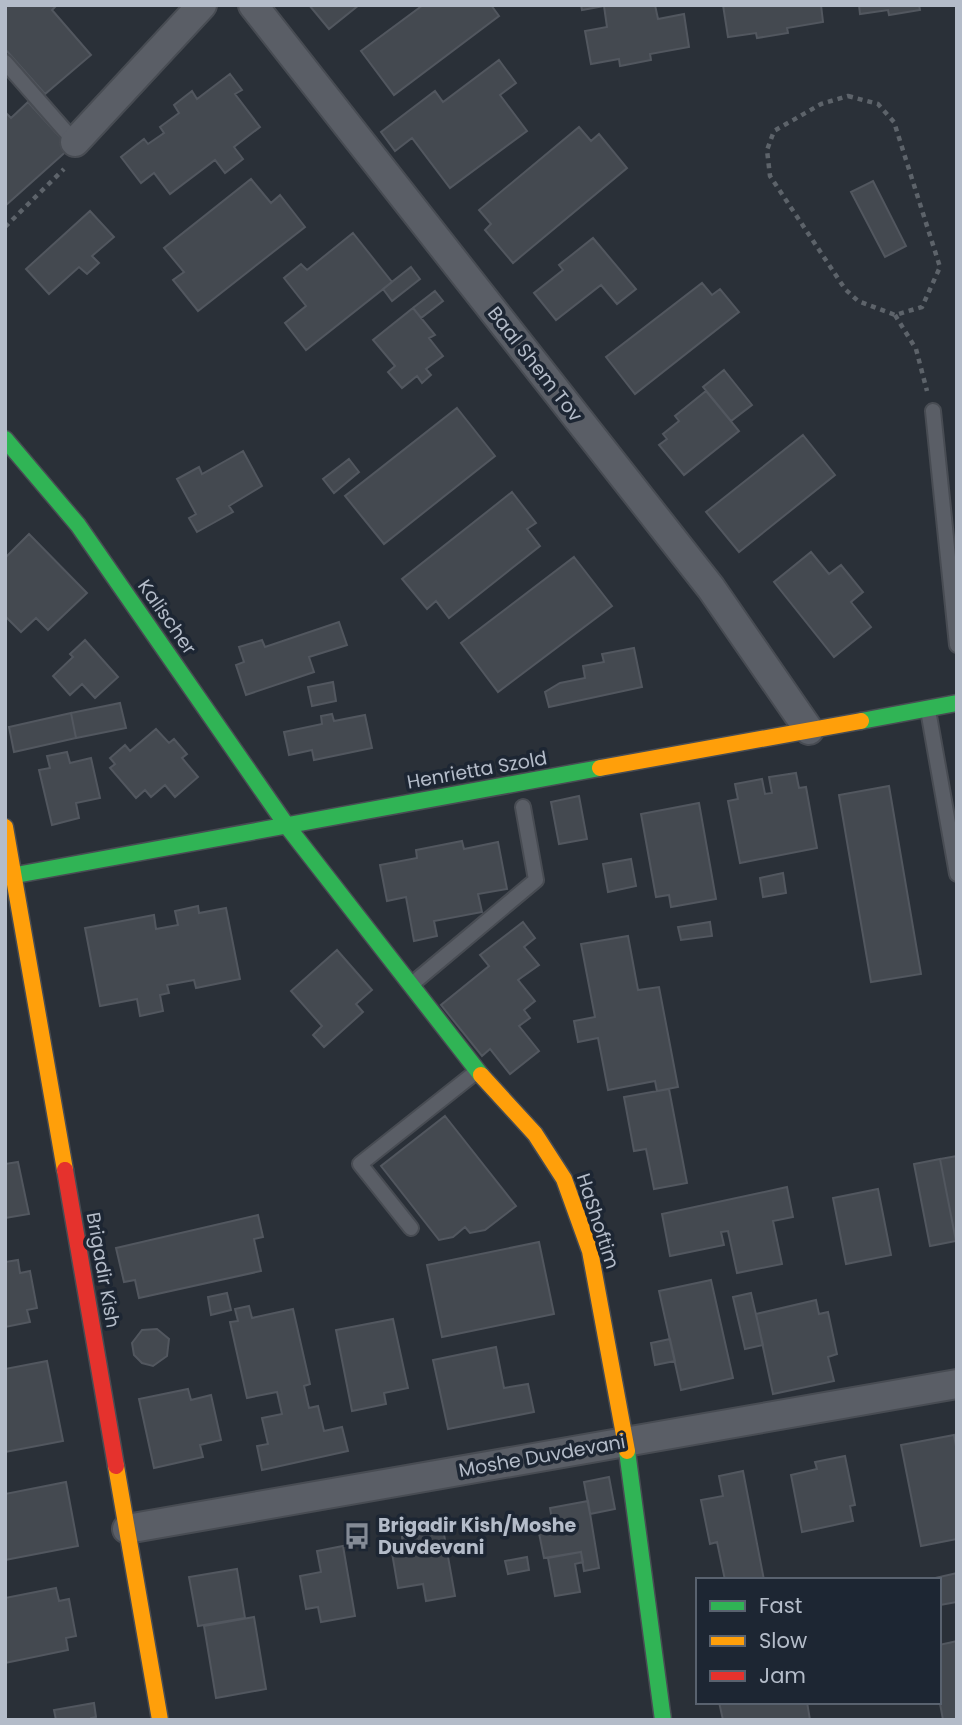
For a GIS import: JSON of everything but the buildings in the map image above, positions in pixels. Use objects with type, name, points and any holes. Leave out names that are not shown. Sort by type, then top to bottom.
[{"type":"street","points":[[75,142],[202,5]]},
{"type":"street","name":"Baal Shem Tov","points":[[253,5],[711,588],[809,730]]},
{"type":"street","name":"Kalischer","points":[[5,439],[78,525],[287,826]]},
{"type":"street","name":"Henrietta Szold","points":[[10,876],[957,703]]},
{"type":"street","name":"HaShoftim","points":[[287,826],[477,1071],[535,1134],[564,1179],[590,1251],[626,1441],[663,1720]]},
{"type":"street","name":"Brigadir Kish","points":[[5,827],[10,876],[160,1720]]},
{"type":"street","name":"Moshe Duvdevani","points":[[127,1529],[957,1384]]},
{"type":"lane","points":[[5,62],[75,142]]},
{"type":"lane","points":[[933,411],[957,645]]},
{"type":"lane","points":[[927,708],[957,874]]},
{"type":"lane","points":[[411,985],[536,880],[523,807]]},
{"type":"lane","points":[[411,1228],[360,1164],[477,1071]]},
{"type":"path","points":[[895,315],[922,307],[940,267],[894,122],[878,104],[848,96],[821,104],[774,131],[767,150],[771,176],[845,289],[858,301],[895,315],[916,349],[933,411]]},
{"type":"path","points":[[5,227],[64,169],[75,142]]},
{"type":"traffic: fast","points":[[5,439],[78,525],[287,826],[481,1075]]},
{"type":"traffic: fast","points":[[861,721],[957,703]]},
{"type":"traffic: fast","points":[[5,877],[600,768]]},
{"type":"traffic: fast","points":[[627,1451],[663,1720]]},
{"type":"traffic: slow","points":[[600,768],[861,721]]},
{"type":"traffic: slow","points":[[5,827],[65,1170]]},
{"type":"traffic: slow","points":[[481,1075],[535,1134],[564,1179],[590,1251],[627,1451]]},
{"type":"traffic: slow","points":[[116,1466],[160,1720]]},
{"type":"traffic: jam","points":[[65,1170],[116,1466]]},
{"type":"place","name":"Brigadir Kish/Moshe Duvdevani","points":[[357,1536]]}]
